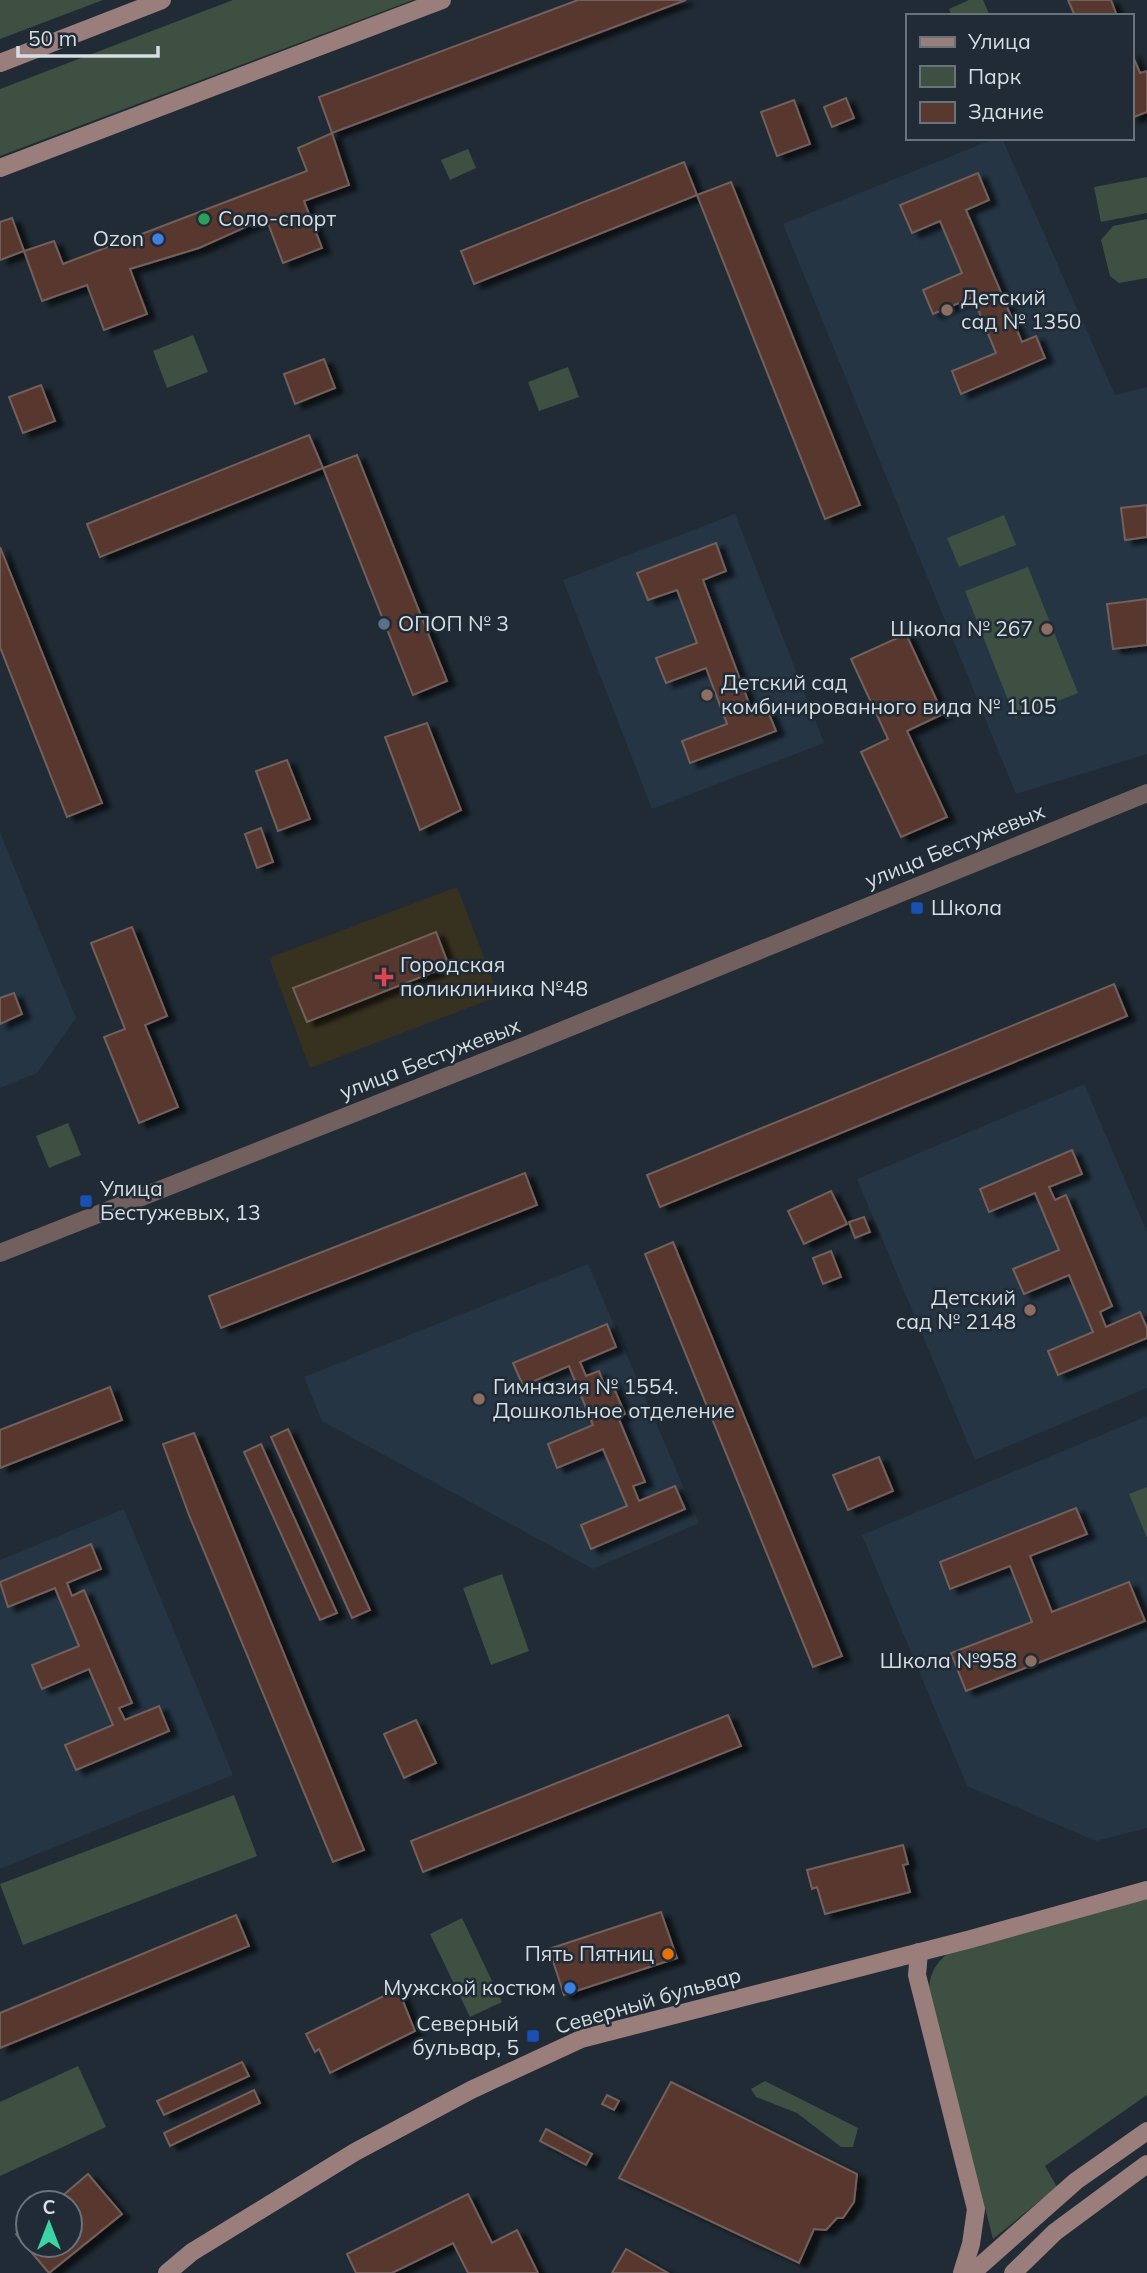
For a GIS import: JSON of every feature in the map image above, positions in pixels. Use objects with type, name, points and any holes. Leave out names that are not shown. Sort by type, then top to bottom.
[{"type":"main road","points":[[0,63],[162,0]]},
{"type":"main road","points":[[0,168],[442,0]]},
{"type":"main road","name":"Северный бульвар","points":[[167,2273],[191,2252],[355,2152],[471,2090],[581,2039],[919,1952],[1147,1889]]},
{"type":"main road","points":[[919,1952],[917,1975],[976,2209],[971,2244],[962,2273]]},
{"type":"main road","points":[[972,2273],[1076,2181],[1147,2132]]},
{"type":"main road","points":[[1013,2273],[1055,2232],[1147,2164]]},
{"type":"street","name":"улица Бестужевых","points":[[0,1253],[524,1046],[1147,793]]},
{"type":"shaded area","points":[[991,140],[1003,140],[1115,395],[1147,387],[1147,754],[1016,794],[783,224]]},
{"type":"shaded area","name":"Детский сад комбинированного вида № 1105","points":[[735,514],[824,743],[652,809],[563,580]]},
{"type":"shaded area","points":[[0,833],[76,1018],[37,1073],[0,1088]]},
{"type":"shaded area","name":"Городская поликлиника №48","points":[[457,887],[499,996],[310,1068],[269,958]]},
{"type":"shaded area","name":"Детский сад № 2148","points":[[1084,1084],[1147,1232],[1147,1388],[975,1460],[857,1179]]},
{"type":"shaded area","name":"Гимназия № 1554. Дошкольное отделение","points":[[588,1264],[699,1523],[593,1569],[322,1421],[304,1377]]},
{"type":"shaded area","name":"Школа №958","points":[[1147,1416],[1147,1828],[1096,1841],[967,1786],[862,1535]]},
{"type":"shaded area","points":[[124,1509],[233,1775],[0,1869],[0,1560]]},
{"type":"green space","points":[[0,0],[103,0],[0,39]]},
{"type":"green space","points":[[233,0],[413,0],[0,156],[0,89]]},
{"type":"green space","points":[[969,0],[983,0],[989,14],[951,14],[949,9]]},
{"type":"green space","points":[[468,149],[476,168],[450,180],[441,160]]},
{"type":"green space","points":[[1147,177],[1147,213],[1101,222],[1094,187]]},
{"type":"green space","points":[[1147,219],[1147,278],[1119,283],[1110,276],[1101,240],[1113,226]]},
{"type":"green space","points":[[193,335],[208,372],[167,388],[153,351]]},
{"type":"green space","points":[[568,367],[579,397],[539,411],[528,382]]},
{"type":"green space","points":[[1004,515],[1016,545],[959,567],[947,538]]},
{"type":"green space","points":[[1028,567],[1078,693],[1015,718],[965,591]]},
{"type":"green space","points":[[68,1123],[81,1155],[49,1168],[36,1136]]},
{"type":"green space","points":[[1147,1487],[1147,1538],[1129,1494]]},
{"type":"green space","points":[[502,1574],[529,1651],[491,1665],[463,1588]]},
{"type":"green space","points":[[234,1795],[257,1856],[23,1945],[0,1884]]},
{"type":"green space","points":[[1147,1899],[1147,2095],[1045,2166],[1057,2187],[993,2239],[929,1989],[933,1972],[951,1951]]},
{"type":"green space","points":[[462,1918],[502,2002],[470,2017],[430,1934]]},
{"type":"green space","points":[[78,2066],[106,2127],[0,2176],[0,2102]]},
{"type":"green space","points":[[765,2081],[858,2128],[853,2147],[841,2147],[797,2113],[756,2097],[751,2089]]},
{"type":"building","points":[[578,0],[686,0],[332,133],[319,97]]},
{"type":"building","points":[[1068,0],[1111,0],[1116,14],[1074,14]]},
{"type":"building","points":[[1133,57],[1140,73],[1147,71],[1147,112],[1133,117]]},
{"type":"building","points":[[846,98],[854,118],[832,127],[824,107]]},
{"type":"building","points":[[794,100],[810,144],[777,156],[761,112]]},
{"type":"building","points":[[332,133],[349,185],[304,201],[322,248],[283,263],[266,218],[199,248],[130,269],[147,314],[104,330],[87,285],[42,301],[24,251],[54,241],[63,264],[307,171],[298,148]]},
{"type":"building","points":[[684,162],[697,195],[474,284],[461,251]]},
{"type":"building","points":[[978,173],[989,200],[966,210],[1022,342],[1036,336],[1045,358],[961,394],[952,371],[996,353],[973,297],[933,314],[923,290],[962,273],[940,221],[912,233],[900,205]]},
{"type":"building","points":[[731,182],[860,505],[825,519],[697,195]]},
{"type":"building","points":[[12,218],[24,251],[0,260],[0,222]]},
{"type":"building","points":[[324,359],[335,388],[295,404],[284,374]]},
{"type":"building","points":[[41,385],[55,421],[23,433],[9,397]]},
{"type":"building","points":[[309,435],[323,468],[100,557],[87,524]]},
{"type":"building","points":[[357,455],[447,681],[413,695],[323,468]]},
{"type":"building","points":[[1147,505],[1147,537],[1125,540],[1121,508]]},
{"type":"building","points":[[716,543],[726,571],[703,580],[753,714],[767,709],[776,731],[690,763],[682,741],[727,724],[706,668],[666,683],[656,658],[697,643],[677,590],[648,600],[637,573]]},
{"type":"building","points":[[0,547],[102,803],[67,817],[0,647]]},
{"type":"building","points":[[1147,599],[1147,645],[1113,649],[1107,604]]},
{"type":"building","points":[[906,634],[943,714],[907,731],[947,817],[901,837],[861,752],[888,739],[851,659]]},
{"type":"building","points":[[427,723],[461,810],[420,830],[385,737]]},
{"type":"building","points":[[287,760],[310,819],[278,831],[256,771]]},
{"type":"building","points":[[261,828],[273,862],[257,868],[245,834]]},
{"type":"building","points":[[132,927],[167,1016],[145,1025],[178,1107],[139,1123],[104,1037],[125,1029],[91,943]]},
{"type":"building","points":[[436,932],[449,966],[307,1022],[293,988]]},
{"type":"building","points":[[1114,984],[1127,1016],[660,1207],[647,1175]]},
{"type":"building","points":[[14,993],[22,1014],[0,1024],[0,998]]},
{"type":"building","points":[[1072,1150],[1082,1174],[1049,1187],[1055,1200],[1066,1195],[1112,1306],[1100,1312],[1106,1327],[1140,1312],[1147,1328],[1147,1338],[1058,1375],[1048,1351],[1093,1332],[1069,1275],[1024,1294],[1013,1269],[1059,1250],[1035,1193],[989,1212],[980,1189]]},
{"type":"building","points":[[525,1173],[537,1205],[221,1328],[209,1296]]},
{"type":"building","points":[[831,1191],[847,1224],[804,1244],[788,1211]]},
{"type":"building","points":[[864,1217],[870,1232],[855,1238],[849,1222]]},
{"type":"building","points":[[673,1242],[842,1656],[813,1667],[645,1254]]},
{"type":"building","points":[[831,1251],[841,1277],[823,1284],[813,1258]]},
{"type":"building","points":[[607,1324],[616,1347],[580,1362],[586,1376],[599,1371],[604,1384],[611,1381],[625,1414],[618,1417],[645,1482],[633,1486],[639,1501],[675,1486],[685,1509],[591,1549],[581,1525],[627,1506],[603,1449],[557,1468],[548,1444],[593,1425],[569,1366],[523,1386],[513,1363]]},
{"type":"building","points":[[110,1387],[122,1420],[0,1468],[0,1430]]},
{"type":"building","points":[[288,1429],[370,1610],[352,1618],[271,1437]]},
{"type":"building","points":[[194,1433],[364,1850],[333,1862],[189,1515],[163,1444]]},
{"type":"building","points":[[261,1444],[337,1613],[320,1620],[244,1452]]},
{"type":"building","points":[[879,1457],[893,1491],[848,1510],[833,1475]]},
{"type":"building","points":[[1076,1508],[1087,1534],[1030,1556],[1052,1612],[1129,1582],[1145,1621],[966,1691],[951,1653],[1032,1622],[1010,1566],[950,1589],[940,1562]]},
{"type":"building","points":[[91,1544],[101,1569],[67,1583],[72,1596],[84,1590],[132,1703],[119,1708],[125,1720],[159,1706],[169,1731],[76,1770],[65,1745],[113,1725],[89,1669],[42,1689],[32,1665],[79,1646],[55,1588],[8,1607],[0,1582]]},
{"type":"building","points":[[728,1715],[741,1746],[423,1872],[411,1841]]},
{"type":"building","points":[[416,1720],[436,1763],[404,1778],[384,1734]]},
{"type":"building","points":[[903,1845],[908,1864],[903,1865],[910,1892],[825,1914],[817,1887],[812,1889],[807,1870]]},
{"type":"building","points":[[661,1912],[677,1958],[564,1995],[549,1949]]},
{"type":"building","points":[[236,1915],[249,1946],[0,2048],[0,2013]]},
{"type":"building","points":[[398,1989],[415,2031],[330,2073],[319,2049],[315,2052],[306,2034]]},
{"type":"building","points":[[242,2062],[249,2076],[164,2115],[157,2101]]},
{"type":"building","points":[[671,2082],[857,2174],[854,2202],[843,2218],[837,2218],[826,2230],[814,2229],[799,2263],[619,2178]]},
{"type":"building","points":[[254,2090],[260,2103],[170,2146],[164,2133]]},
{"type":"building","points":[[607,2095],[619,2101],[614,2110],[602,2104]]},
{"type":"building","points":[[546,2129],[592,2154],[586,2165],[540,2141]]},
{"type":"building","points":[[88,2174],[122,2214],[84,2245],[84,2189],[70,2189]]},
{"type":"building","points":[[468,2194],[492,2243],[517,2230],[538,2273],[468,2273],[453,2243],[392,2273],[356,2273],[347,2254]]},
{"type":"building","points":[[626,2249],[668,2273],[612,2273]]},
{"type":"building","points":[[37,2259],[66,2259],[49,2273]]},
{"type":"place","name":"Соло-спорт","points":[[204,219]]},
{"type":"place","name":"Ozon","points":[[158,239]]},
{"type":"place","name":"Детский сад № 1350","points":[[947,310]]},
{"type":"place","name":"ОПОП № 3","points":[[384,624]]},
{"type":"place","name":"Школа № 267","points":[[1047,629]]},
{"type":"place","name":"Детский сад комбинированного вида № 1105","points":[[707,695]]},
{"type":"place","name":"Школа","points":[[917,908]]},
{"type":"place","name":"Городская поликлиника №48","points":[[384,977]]},
{"type":"place","name":"Улица Бестужевых, 13","points":[[86,1201]]},
{"type":"place","name":"Детский сад № 2148","points":[[1030,1310]]},
{"type":"place","name":"Гимназия № 1554. Дошкольное отделение","points":[[479,1399]]},
{"type":"place","name":"Школа №958","points":[[1031,1661]]},
{"type":"place","name":"Пять Пятниц","points":[[668,1954]]},
{"type":"place","name":"Мужской костюм","points":[[570,1988]]},
{"type":"place","name":"Северный бульвар, 5","points":[[533,2036]]}]
